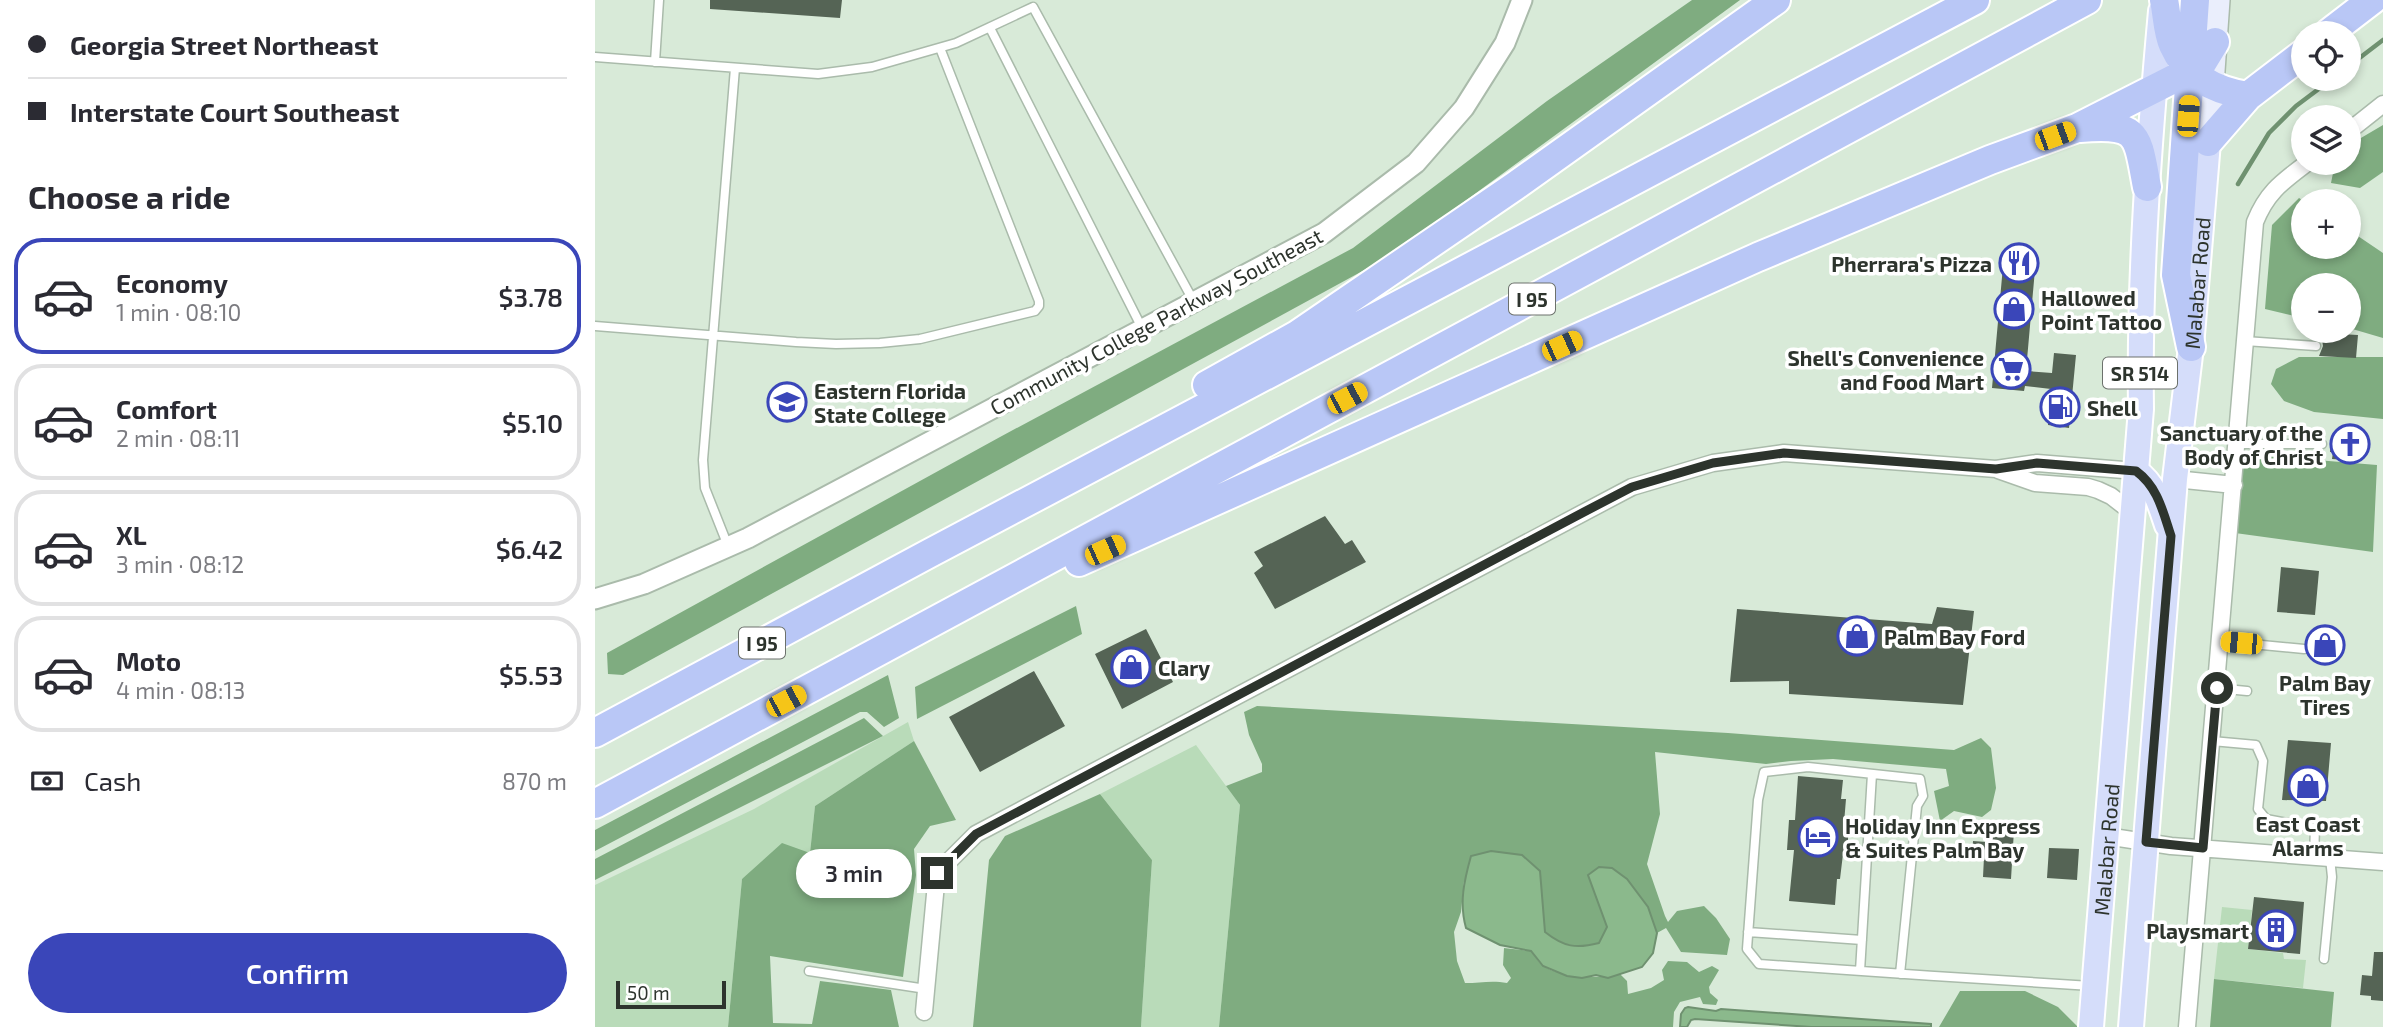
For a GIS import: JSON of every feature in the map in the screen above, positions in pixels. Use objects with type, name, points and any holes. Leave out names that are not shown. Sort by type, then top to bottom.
[{"type":"highway","points":[[930,553],[994,505],[1297,334],[1515,186],[1776,0]]},
{"type":"highway","name":"I 95","points":[[595,733],[1975,0]]},
{"type":"highway","name":"I 95","points":[[595,804],[2087,0]]},
{"type":"highway","points":[[2163,0],[2172,44],[2200,79],[2228,93],[2248,96]]},
{"type":"highway","points":[[2195,0],[2200,79]]},
{"type":"highway","points":[[2345,21],[2372,0]]},
{"type":"highway","points":[[2192,346],[2176,275],[2201,65],[2215,42]]},
{"type":"highway","points":[[2208,142],[2248,96],[2291,63]]},
{"type":"highway","points":[[978,597],[1058,571],[1758,257],[1990,160],[2077,128],[2154,89],[2200,79]]},
{"type":"highway","points":[[2077,128],[2099,126],[2128,131],[2139,143],[2147,187]]},
{"type":"main road","name":"Malabar Road","points":[[2091,1027],[2141,409],[2140,346],[2147,187],[2163,0]]},
{"type":"main road","points":[[2215,42],[2218,0]]},
{"type":"main road","name":"Malabar Road","points":[[2131,1027],[2175,479],[2192,346],[2208,142],[2200,79]]},
{"type":"main road","points":[[2136,471],[2148,480],[2157,494],[2171,536]]},
{"type":"street","name":"Community College Parkway Southeast","points":[[595,599],[644,584],[729,547],[1324,233],[1416,163],[1464,108],[1504,43],[1522,0]]},
{"type":"street","points":[[2361,121],[2383,104]]},
{"type":"street","points":[[2187,1027],[2255,222],[2262,204],[2272,190],[2291,175]]},
{"type":"street","points":[[924,1012],[937,873],[976,834],[1632,487],[1713,463],[1784,453],[1996,469],[2037,463],[2136,471]]},
{"type":"street","points":[[1996,469],[2035,483],[2098,490],[2111,496],[2133,513]]},
{"type":"street","points":[[2175,479],[2234,485]]},
{"type":"street","points":[[2106,835],[2203,848],[2383,862]]},
{"type":"lane","points":[[655,62],[659,0]]},
{"type":"lane","points":[[595,57],[818,74],[872,67],[940,48],[1033,7],[1194,302]]},
{"type":"lane","points":[[989,28],[1143,329]]},
{"type":"lane","points":[[595,326],[836,344],[880,343],[920,339],[1035,311],[1039,301],[940,48]]},
{"type":"lane","points":[[729,547],[705,488],[704,469],[712,336],[736,68]]},
{"type":"lane","points":[[2245,341],[2316,346]]},
{"type":"lane","points":[[2237,444],[2322,444]]},
{"type":"lane","points":[[2220,641],[2304,649]]},
{"type":"lane","points":[[2217,688],[2246,691]]},
{"type":"lane","points":[[2212,741],[2256,745],[2263,761],[2258,809],[2266,819],[2315,828],[2322,857],[2332,877],[2324,960]]},
{"type":"lane","points":[[1900,974],[1917,806],[1923,796],[1920,779],[1808,767],[1764,772],[1758,800],[1747,948],[1759,964],[1900,974],[2094,986]]},
{"type":"lane","points":[[1860,971],[1872,774]]},
{"type":"lane","points":[[1748,932],[1862,940]]},
{"type":"lane","points":[[809,971],[926,989]]},
{"type":"shaded area","points":[[1692,0],[1740,0],[1390,256],[623,675],[608,674],[607,653],[1000,437],[1353,248],[1547,101]]},
{"type":"shaded area","points":[[2383,125],[2383,172],[2360,188],[2331,183],[2333,175],[2361,175],[2361,138]]},
{"type":"shaded area","points":[[2291,206],[2291,259],[2361,259],[2361,238],[2383,253],[2383,338],[2361,332],[2361,273],[2291,273],[2291,315],[2265,309],[2272,225]]},
{"type":"shaded area","points":[[2299,357],[2383,357],[2383,419],[2314,412],[2284,401],[2271,384],[2276,369]]},
{"type":"shaded area","points":[[2254,455],[2377,465],[2373,552],[2235,533],[2242,462]]},
{"type":"shaded area","points":[[1076,606],[1082,634],[917,719],[915,687]]},
{"type":"shaded area","points":[[888,675],[899,718],[884,727],[867,712],[860,712],[595,851],[595,830]]},
{"type":"shaded area","points":[[1257,706],[1728,733],[1954,750],[1981,738],[1991,748],[1996,788],[1991,810],[1982,817],[1954,811],[1940,821],[1934,791],[1949,786],[1946,769],[1833,759],[1766,764],[1655,752],[1660,814],[1647,864],[1665,916],[1668,922],[1677,911],[1704,906],[1730,939],[1727,955],[1681,952],[1666,928],[1657,933],[1648,907],[1612,868],[1599,867],[1588,875],[1607,927],[1599,943],[1577,946],[1559,941],[1545,932],[1540,871],[1522,855],[1464,881],[1461,912],[1454,932],[1457,961],[1465,983],[1507,983],[1511,978],[1503,965],[1504,948],[1531,951],[1542,965],[1559,973],[1592,977],[1620,974],[1627,981],[1628,994],[1651,988],[1664,980],[1662,970],[1668,961],[1687,962],[1699,972],[1712,966],[1719,970],[1709,987],[1710,993],[1718,1000],[1716,1005],[1703,1004],[1700,997],[1680,1002],[1674,1012],[1673,1027],[1219,1027],[1240,805],[1226,786],[1262,772],[1262,764],[1249,735],[1244,712]]},
{"type":"shaded area","points":[[864,718],[883,736],[595,880],[595,859]]},
{"type":"shaded area","points":[[908,722],[914,741],[815,806],[810,853],[742,879],[728,1027],[595,1027],[595,885],[754,809]]},
{"type":"shaded area","points":[[914,741],[956,820],[930,826],[914,849],[916,875],[903,977],[770,956],[773,1023],[812,1024],[820,981],[891,990],[899,1027],[728,1027],[742,879],[782,843],[810,853],[815,806]]},
{"type":"shaded area","points":[[1196,745],[1240,805],[1219,1027],[1141,1027],[1152,860],[1100,794]]},
{"type":"shaded area","points":[[1100,794],[1152,860],[1141,1027],[973,1027],[989,860],[1005,836]]},
{"type":"shaded area","points":[[1491,851],[1522,855],[1540,871],[1545,932],[1558,941],[1571,945],[1599,943],[1607,927],[1588,875],[1599,867],[1612,868],[1627,879],[1648,907],[1657,933],[1653,953],[1642,967],[1608,978],[1596,975],[1582,978],[1567,976],[1543,966],[1531,951],[1500,945],[1466,928],[1463,892],[1471,856]]},
{"type":"shaded area","points":[[2222,907],[2252,910],[2248,949],[2283,953],[2284,959],[2306,960],[2303,988],[2214,979]]},
{"type":"shaded area","points":[[2214,979],[2334,992],[2331,1027],[2210,1027]]},
{"type":"shaded area","points":[[1960,991],[2025,991],[2058,1007],[2078,1027],[1939,1027]]},
{"type":"shaded area","points":[[1688,1007],[1931,1024],[1931,1027],[1811,1027],[1695,1019],[1691,1020],[1687,1027],[1680,1027],[1681,1014]]},
{"type":"building","points":[[710,0],[842,0],[840,18],[710,9]]},
{"type":"building","points":[[2004,255],[2036,258],[2026,371],[2052,373],[2054,353],[2076,355],[2069,428],[2048,425],[2051,389],[2025,386],[2024,391],[1992,388]]},
{"type":"building","points":[[2323,343],[2357,343],[2356,358],[2319,356]]},
{"type":"building","points":[[2344,430],[2360,431],[2358,461],[2332,459],[2333,452],[2330,452],[2333,434],[2343,435]]},
{"type":"building","points":[[1325,516],[1345,544],[1352,540],[1366,562],[1275,609],[1254,573],[1263,566],[1254,552]]},
{"type":"building","points":[[2281,567],[2319,571],[2315,615],[2277,612]]},
{"type":"building","points":[[1937,607],[1974,611],[1963,705],[1789,694],[1789,681],[1730,682],[1737,609],[1932,624]]},
{"type":"building","points":[[1146,629],[1173,682],[1122,709],[1095,654]]},
{"type":"building","points":[[2311,633],[2343,637],[2341,658],[2308,655]]},
{"type":"building","points":[[1034,671],[1065,726],[980,772],[949,717]]},
{"type":"building","points":[[2288,740],[2331,743],[2326,801],[2282,800]]},
{"type":"building","name":"Holiday Inn Express & Suites Palm Bay","points":[[1798,776],[1843,780],[1841,799],[1846,799],[1844,823],[1849,824],[1847,854],[1843,854],[1840,879],[1837,879],[1835,905],[1789,901],[1794,850],[1787,850],[1789,820],[1795,820]]},
{"type":"building","points":[[1988,829],[2014,830],[2011,879],[1983,877],[1984,857],[1972,856],[1973,841],[1987,842]]},
{"type":"building","points":[[2049,848],[2079,849],[2077,880],[2047,878]]},
{"type":"building","name":"Playsmart","points":[[2254,897],[2304,902],[2300,954],[2248,949]]},
{"type":"building","points":[[2374,952],[2383,952],[2383,1001],[2360,995],[2362,975],[2372,976]]},
{"type":"waterway","points":[[2361,57],[2383,40]]},
{"type":"waterway","points":[[2238,184],[2269,133],[2296,106],[2316,91]]},
{"type":"place","name":"Pherrara's Pizza","points":[[2019,263]]},
{"type":"place","name":"Hallowed Point Tattoo","points":[[2014,309]]},
{"type":"place","name":"Shell's Convenience and Food Mart","points":[[2011,369]]},
{"type":"place","name":"Eastern Florida State College","points":[[787,402]]},
{"type":"place","name":"Shell","points":[[2060,407]]},
{"type":"place","name":"Sanctuary of the Body of Christ","points":[[2350,444]]},
{"type":"place","name":"Palm Bay Ford","points":[[1857,636]]},
{"type":"place","name":"Palm Bay Tires","points":[[2325,645]]},
{"type":"place","name":"Clary","points":[[1131,667]]},
{"type":"place","name":"East Coast Alarms","points":[[2308,786]]},
{"type":"place","name":"Holiday Inn Express & Suites Palm Bay","points":[[1818,837]]},
{"type":"place","name":"Playsmart","points":[[2276,930]]},
{"type":"route","points":[[937,873],[976,834],[1584,512],[1632,487],[1713,463],[1784,453],[1996,469],[2037,463],[2136,471],[2148,480],[2157,494],[2171,536],[2146,842],[2203,848],[2217,688]]}]
